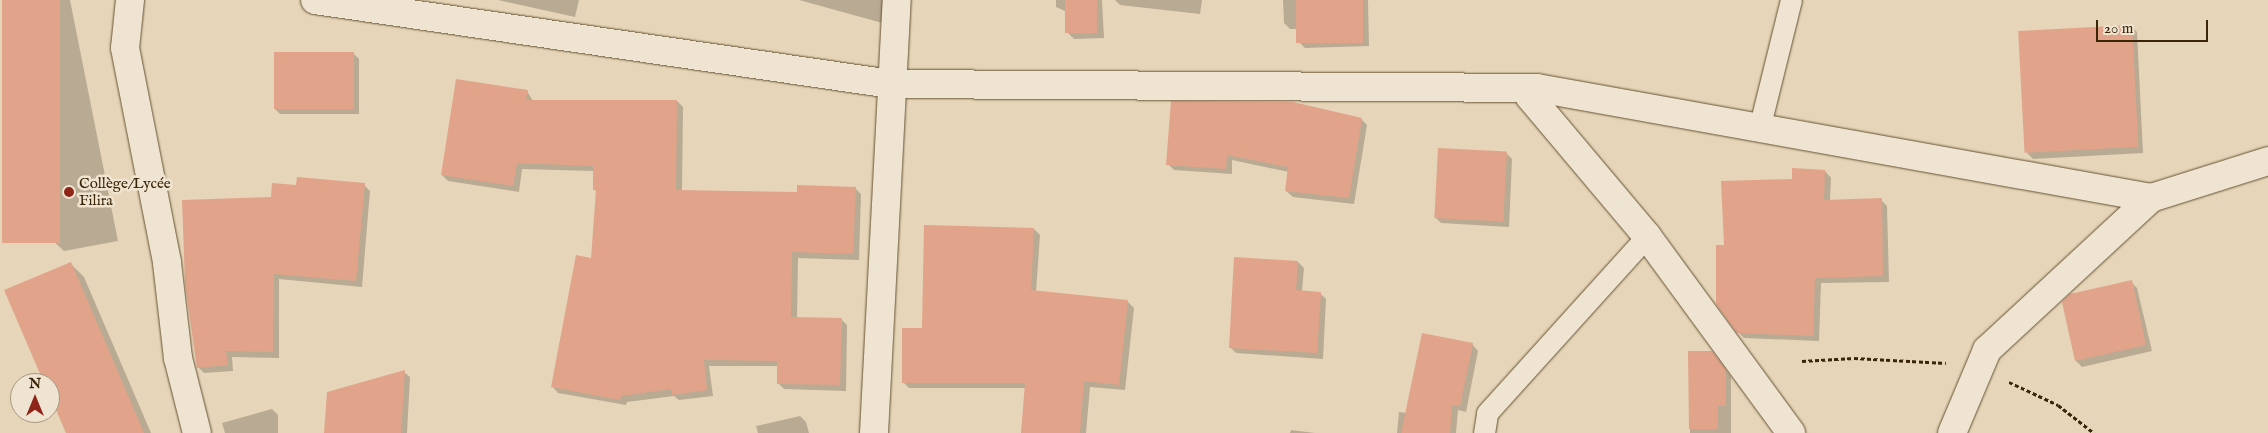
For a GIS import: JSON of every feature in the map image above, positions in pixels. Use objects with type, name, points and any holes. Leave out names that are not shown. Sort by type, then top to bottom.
[{"type":"street","points":[[130,0],[125,48],[167,263],[178,358],[197,433]]},
{"type":"street","points":[[315,0],[891,84],[1528,89],[2151,198]]},
{"type":"street","points":[[874,433],[891,84],[897,0]]},
{"type":"street","points":[[1528,89],[1530,97],[1647,236],[1791,433]]},
{"type":"street","points":[[1952,433],[1986,350],[2151,198],[2268,161]]},
{"type":"lane","points":[[1759,129],[1791,0]]},
{"type":"lane","points":[[1484,433],[1487,413],[1647,236]]},
{"type":"building","points":[[2,0],[60,0],[60,243],[2,243]]},
{"type":"building","points":[[1065,0],[1097,0],[1097,33],[1065,33]]},
{"type":"building","points":[[1296,0],[1363,0],[1363,43],[1296,43]]},
{"type":"building","points":[[2132,25],[2138,147],[2025,153],[2018,31]]},
{"type":"building","points":[[274,52],[354,52],[354,109],[274,109]]},
{"type":"building","points":[[456,79],[528,90],[526,100],[677,100],[676,190],[797,192],[797,185],[856,187],[853,254],[792,252],[791,317],[842,318],[840,385],[777,384],[777,361],[704,360],[707,390],[672,395],[671,389],[621,396],[620,400],[551,387],[576,255],[591,258],[596,190],[593,190],[593,166],[517,163],[513,186],[441,175]]},
{"type":"building","points":[[1171,101],[1293,102],[1362,118],[1349,198],[1285,191],[1288,167],[1227,155],[1226,169],[1166,165]]},
{"type":"building","points":[[1438,148],[1507,152],[1503,222],[1434,218]]},
{"type":"building","points":[[1792,168],[1825,170],[1824,200],[1882,198],[1883,276],[1815,278],[1813,336],[1737,333],[1716,304],[1716,245],[1724,245],[1721,181],[1792,179]]},
{"type":"building","points":[[297,177],[365,183],[356,281],[274,274],[273,352],[226,351],[228,365],[197,368],[185,283],[182,200],[271,197],[272,183],[296,185]]},
{"type":"building","points":[[924,225],[1034,228],[1031,290],[1128,300],[1119,385],[1084,381],[1080,433],[1021,433],[1025,383],[902,383],[902,328],[922,328]]},
{"type":"building","points":[[1234,257],[1298,261],[1296,290],[1321,292],[1317,353],[1229,348]]},
{"type":"building","points":[[71,262],[144,433],[66,433],[60,419],[60,373],[40,373],[4,290]]},
{"type":"building","points":[[2132,280],[2146,345],[2075,361],[2062,302],[2070,294]]},
{"type":"building","points":[[1422,333],[1473,343],[1460,406],[1452,405],[1450,433],[1401,433]]},
{"type":"building","points":[[1688,351],[1712,351],[1726,370],[1726,406],[1718,406],[1718,429],[1689,429]]},
{"type":"building","points":[[405,370],[401,433],[324,433],[327,392]]},
{"type":"place","name":"Collège/Lycée Filira","points":[[69,192]]}]
